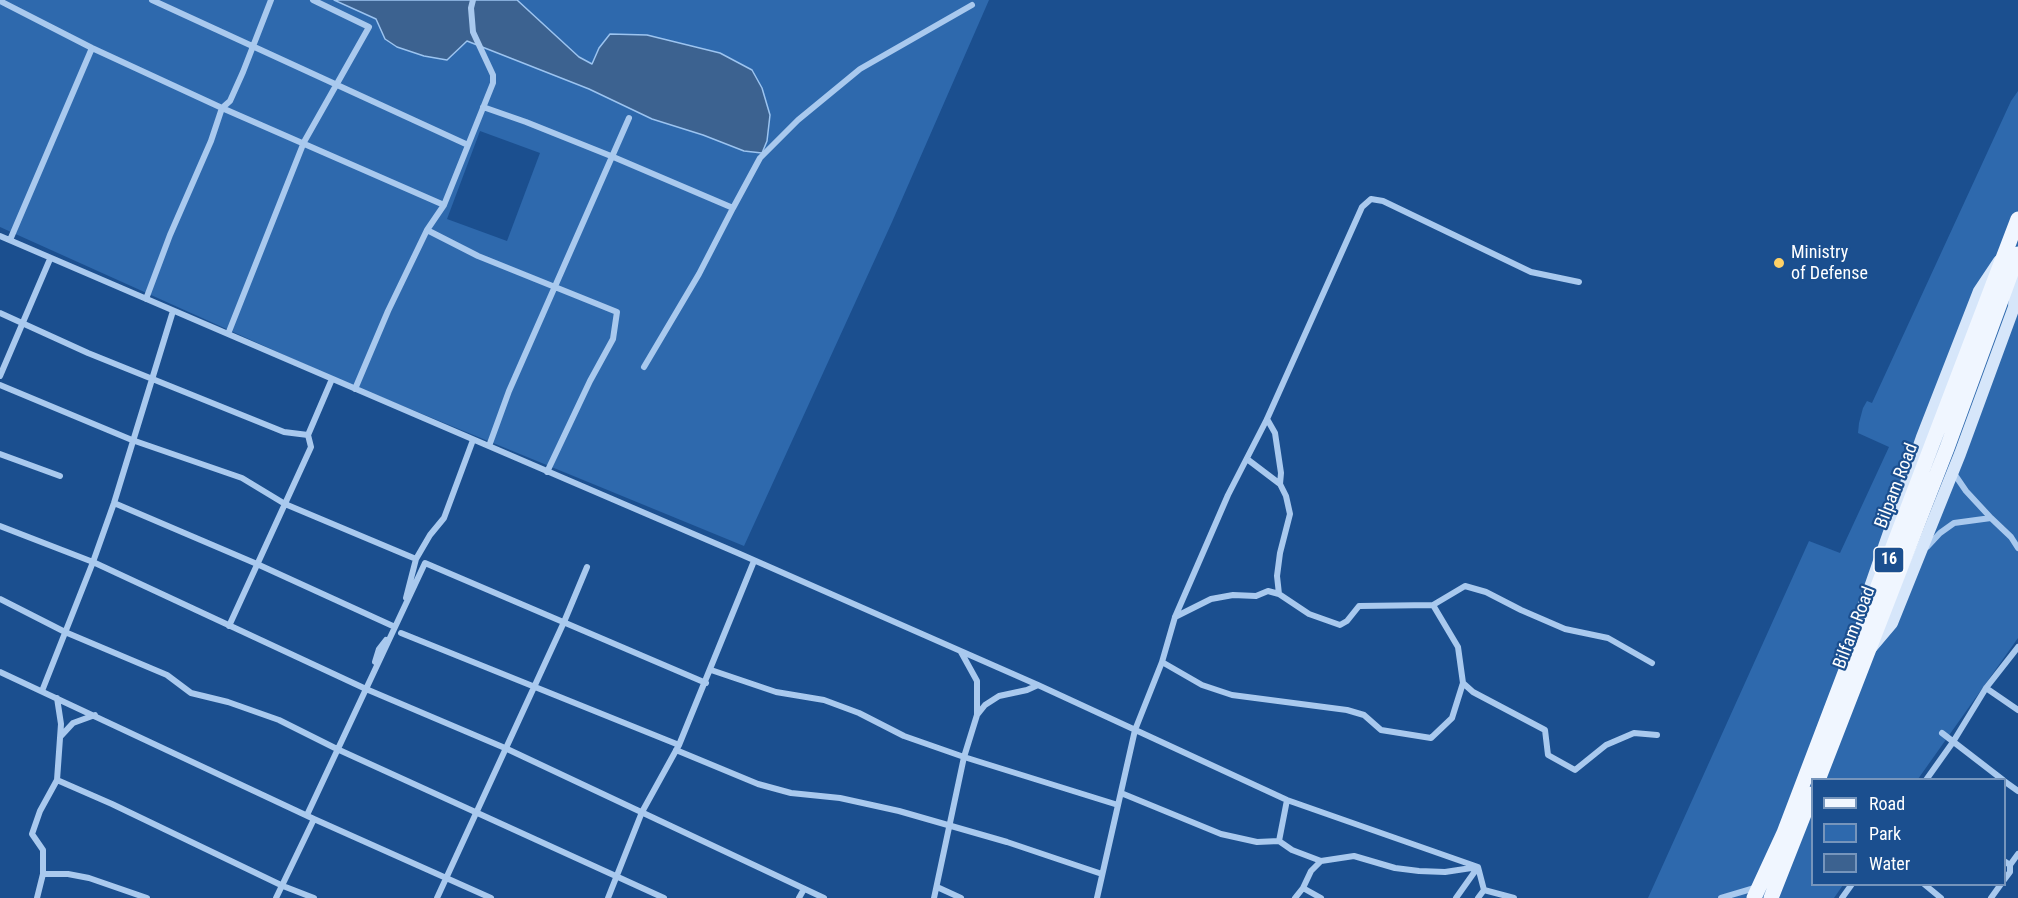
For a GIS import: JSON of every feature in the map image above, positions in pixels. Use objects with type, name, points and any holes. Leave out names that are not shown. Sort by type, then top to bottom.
[{"type":"main road","name":"Bilpam Road","points":[[1756,892],[1784,833],[1860,652],[2014,253],[2018,219]]},
{"type":"main road","name":"Bilfam Road","points":[[1819,778],[1860,652]]},
{"type":"main road","points":[[1771,898],[1811,797]]},
{"type":"street","points":[[152,0],[468,145]]},
{"type":"street","points":[[146,299],[170,235],[211,141],[222,108],[230,101],[271,0]]},
{"type":"street","points":[[228,334],[304,142],[369,27],[313,0]]},
{"type":"street","points":[[355,389],[388,311],[427,230],[444,205],[493,83],[493,75],[473,32],[471,8],[473,0]]},
{"type":"street","points":[[0,1],[92,48],[222,108],[444,205]]},
{"type":"street","points":[[644,367],[699,274],[760,158],[798,120],[860,69],[972,5]]},
{"type":"street","points":[[10,240],[92,48]]},
{"type":"street","points":[[483,107],[611,156],[733,208]]},
{"type":"street","points":[[489,446],[509,392],[629,117]]},
{"type":"street","points":[[1097,898],[1135,730],[1162,662],[1175,617],[1228,495],[1267,419],[1362,207],[1371,199],[1383,201],[1531,272],[1579,282]]},
{"type":"street","points":[[427,230],[478,256],[617,312],[613,339],[590,381],[547,472]]},
{"type":"street","points":[[0,236],[1038,685],[1287,800],[1478,867]]},
{"type":"street","points":[[1860,652],[1886,632],[1892,623],[1953,472],[2014,307],[2014,253]]},
{"type":"street","points":[[0,376],[50,259]]},
{"type":"street","points":[[42,691],[114,503],[173,311]]},
{"type":"street","points":[[0,313],[152,379],[284,432],[308,435]]},
{"type":"street","points":[[229,626],[311,447],[308,435],[332,380]]},
{"type":"street","points":[[0,385],[132,440],[242,478],[285,504],[416,559]]},
{"type":"street","points":[[1267,419],[1275,433],[1281,473],[1280,484]]},
{"type":"street","points":[[366,689],[380,649],[398,630],[416,559],[430,535],[444,518],[473,440]]},
{"type":"street","points":[[0,454],[60,476]]},
{"type":"street","points":[[1247,459],[1280,484],[1286,496],[1290,514],[1278,564],[1279,594]]},
{"type":"street","points":[[1953,472],[1966,491],[1991,518],[2015,537],[2018,548]]},
{"type":"street","points":[[114,503],[257,564],[398,630],[535,685],[769,787],[791,793],[840,798],[949,824],[1102,874]]},
{"type":"street","points":[[1920,554],[1940,533],[1954,523],[1991,518]]},
{"type":"street","points":[[0,526],[93,562],[366,689],[505,748],[824,898]]},
{"type":"street","points":[[608,898],[642,812],[678,748],[754,561]]},
{"type":"street","points":[[307,815],[425,563],[706,683]]},
{"type":"street","points":[[437,898],[587,567]]},
{"type":"street","points":[[1175,617],[1211,599],[1233,595],[1256,596],[1268,591],[1279,594],[1309,614],[1340,625],[1347,621],[1359,606],[1433,605],[1465,586],[1485,592],[1565,629],[1608,638],[1652,663]]},
{"type":"street","points":[[0,599],[65,632],[167,675],[191,693],[228,702],[279,720],[337,749],[664,898]]},
{"type":"street","points":[[1162,662],[1202,685],[1232,695],[1347,710],[1364,715],[1381,730],[1431,738],[1452,718],[1463,683],[1458,647],[1433,605]]},
{"type":"street","points":[[1927,778],[1986,688],[2018,647]]},
{"type":"street","points":[[934,898],[964,757],[977,715],[977,681],[961,652]]},
{"type":"street","points":[[711,670],[776,692],[824,700],[859,713],[904,736],[1118,805]]},
{"type":"street","points":[[0,672],[314,819],[491,898]]},
{"type":"street","points":[[1463,683],[1473,692],[1545,730],[1548,755],[1575,770],[1606,746],[1634,733],[1657,735]]},
{"type":"street","points":[[977,715],[985,705],[999,696],[1027,690],[1038,685]]},
{"type":"street","points":[[1986,688],[2018,710]]},
{"type":"street","points":[[37,898],[43,874],[44,850],[32,834],[57,780],[61,724],[57,698]]},
{"type":"street","points":[[60,736],[73,723],[95,715]]},
{"type":"street","points":[[1942,733],[2001,778]]},
{"type":"street","points":[[57,780],[283,886],[314,898]]},
{"type":"street","points":[[2006,782],[2018,791]]},
{"type":"street","points":[[1121,793],[1221,834],[1257,842],[1279,841],[1292,850],[1321,861],[1354,856],[1395,868],[1419,872],[1445,872],[1478,867]]},
{"type":"street","points":[[1279,841],[1287,800]]},
{"type":"street","points":[[276,898],[314,819]]},
{"type":"street","points":[[2006,877],[2010,872],[2007,863],[2018,854]]},
{"type":"street","points":[[1295,898],[1311,871],[1321,861]]},
{"type":"street","points":[[1478,867],[1484,890]]},
{"type":"street","points":[[1456,898],[1478,867]]},
{"type":"street","points":[[43,874],[68,874],[89,878],[147,898]]},
{"type":"street","points":[[1842,898],[1851,886]]},
{"type":"street","points":[[1925,886],[1941,898]]},
{"type":"street","points":[[1991,898],[2000,886]]},
{"type":"street","points":[[937,887],[961,898]]},
{"type":"street","points":[[800,898],[804,888]]},
{"type":"street","points":[[1303,888],[1321,898]]},
{"type":"street","points":[[1478,898],[1484,890]]},
{"type":"street","points":[[1484,890],[1514,898]]},
{"type":"street","points":[[1721,898],[1756,892]]},
{"type":"green space","points":[[0,0],[334,0],[376,19],[385,39],[447,60],[467,41],[589,89],[652,119],[744,151],[720,53],[647,35],[610,34],[599,48],[592,64],[579,57],[517,0],[989,0],[892,222],[744,546],[342,381],[0,227]],"holes":[[[480,131],[540,153],[507,241],[447,219]]]},
{"type":"green space","points":[[2018,91],[2018,638],[1919,778],[1811,778],[1811,886],[1842,886],[1834,898],[1648,898],[1809,541],[1840,553],[1889,447],[1858,433],[1863,408],[1867,401],[1872,403],[2011,101]]},
{"type":"water","points":[[334,0],[517,0],[579,57],[592,64],[599,48],[610,34],[647,35],[720,53],[752,70],[762,88],[770,115],[767,141],[762,153],[744,151],[652,119],[589,89],[467,41],[447,60],[424,56],[397,47],[385,39],[376,19]]},
{"type":"place","name":"Ministry of Defense","points":[[1779,263]]}]
